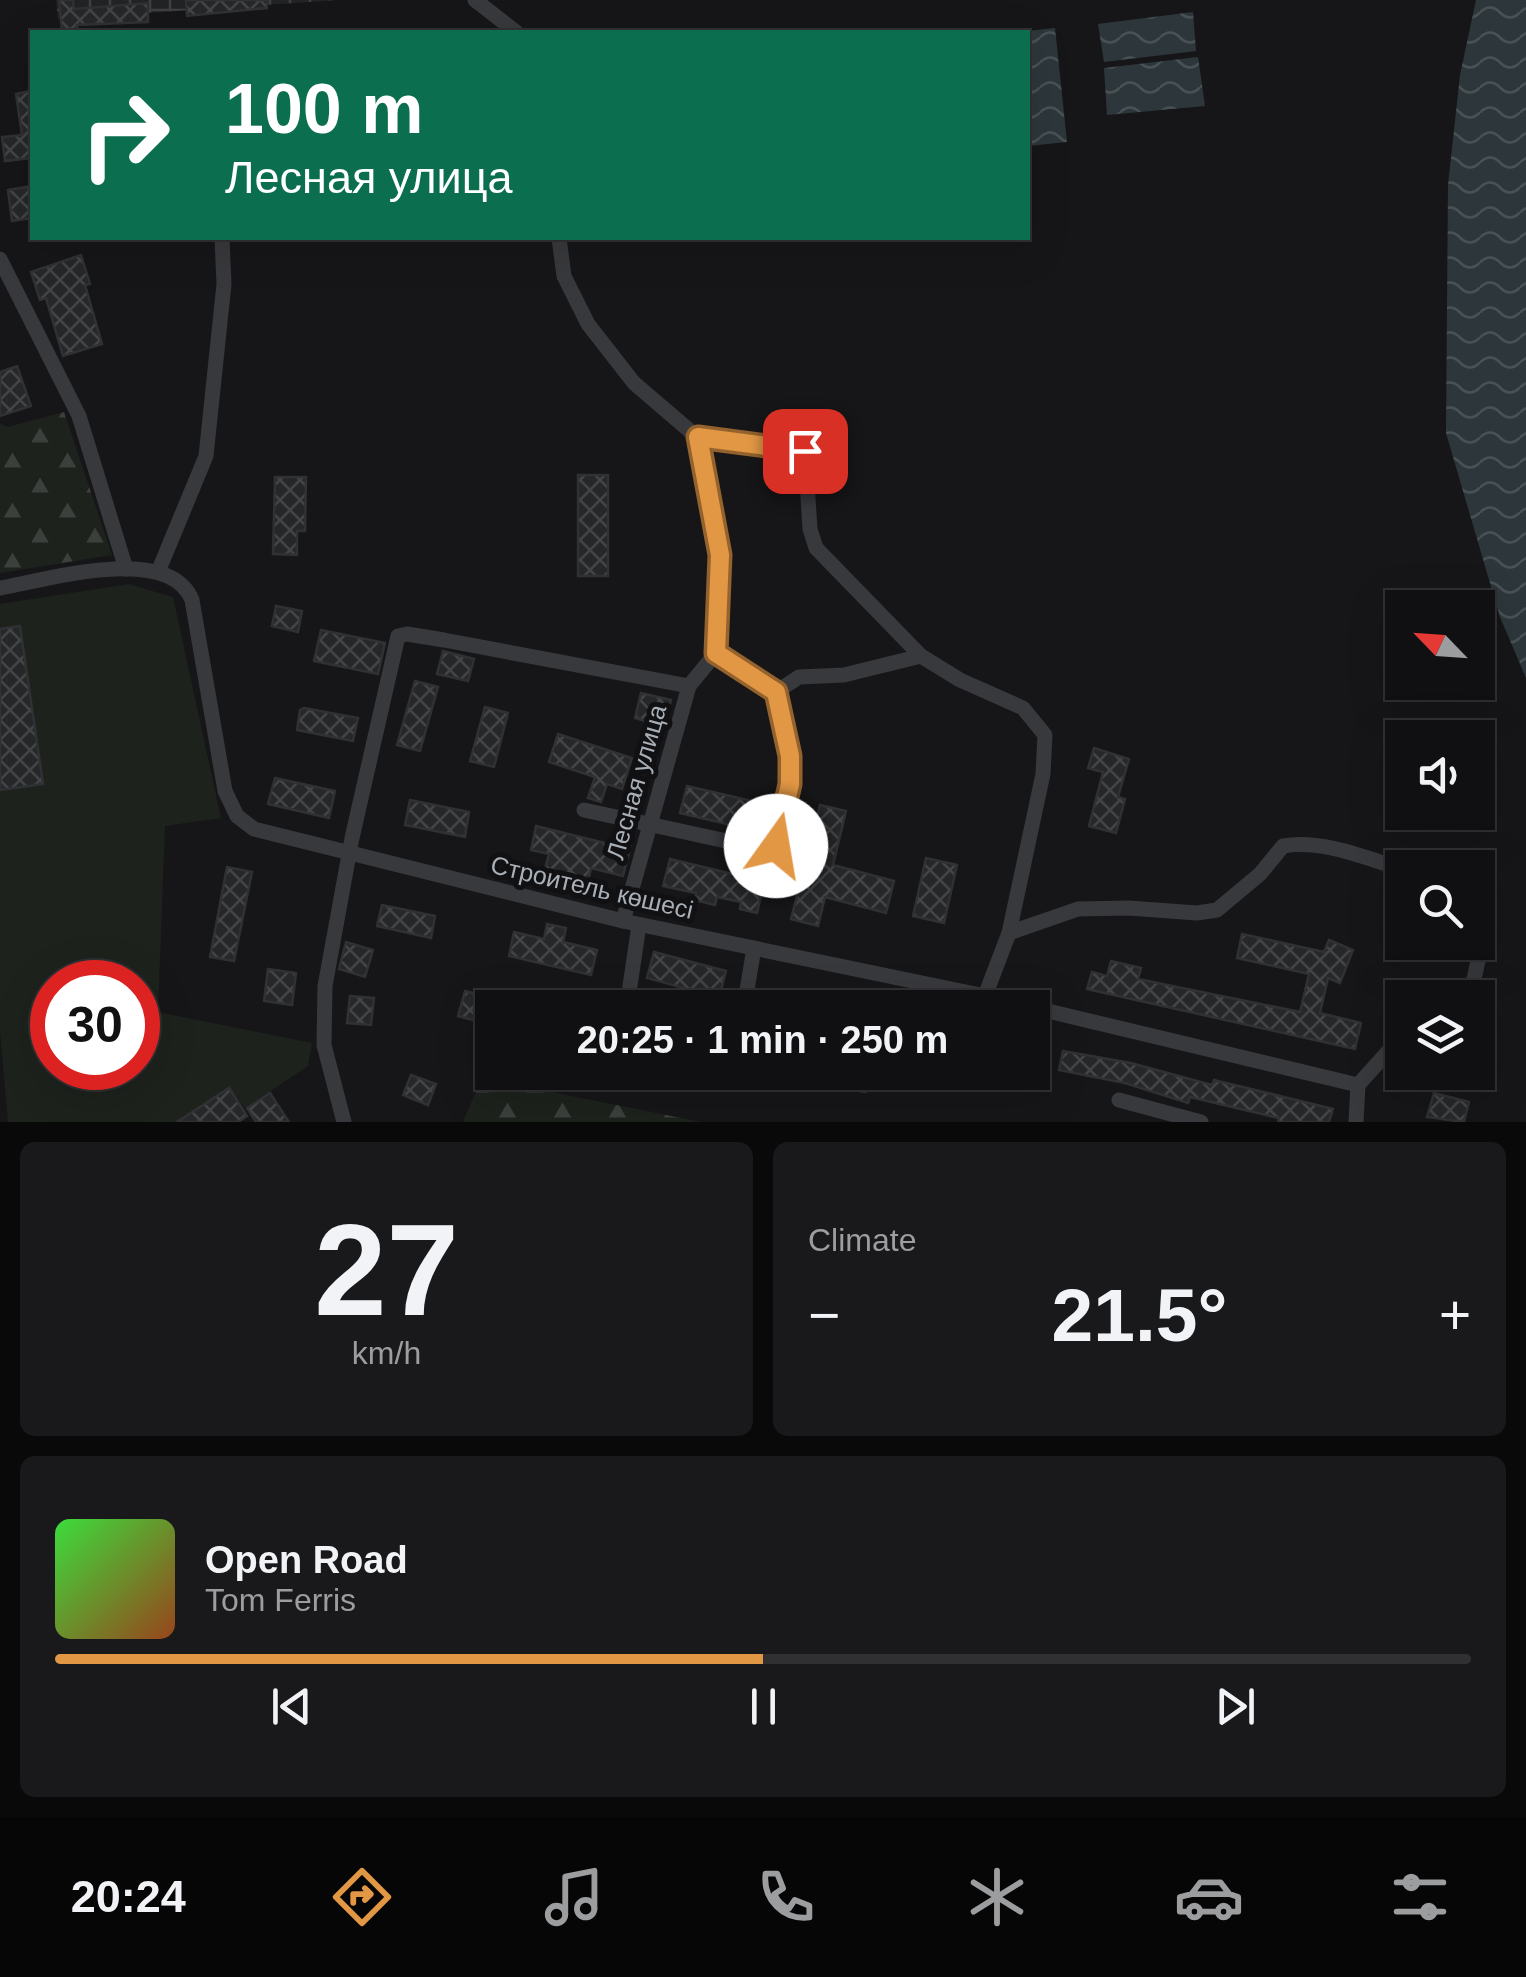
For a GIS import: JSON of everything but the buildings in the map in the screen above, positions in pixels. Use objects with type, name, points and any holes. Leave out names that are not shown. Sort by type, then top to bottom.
[{"type":"street","points":[[475,0],[513,30]]},
{"type":"street","points":[[0,588],[126,569],[158,572],[206,456],[224,284],[222,240]]},
{"type":"street","points":[[559,240],[564,276],[588,324],[634,383],[698,437],[805,451],[810,529],[816,548],[920,656],[960,680],[1023,708],[1045,735],[1042,774],[1009,933],[987,990]]},
{"type":"street","points":[[0,259],[79,416],[126,569]]},
{"type":"street","points":[[584,810],[767,853],[772,851],[790,784],[790,756],[776,692],[716,653],[720,555],[698,437]]},
{"type":"street","name":"Строитель көшесі","points":[[158,572],[178,580],[192,600],[225,792],[237,816],[254,829],[631,923],[956,990]]},
{"type":"street","points":[[344,1122],[324,1045],[325,986],[349,855],[398,636],[444,640],[689,686]]},
{"type":"street","name":"Лесная улица","points":[[628,990],[631,923],[649,826],[689,686],[716,653]]},
{"type":"street","points":[[776,692],[799,677],[844,674],[920,656]]},
{"type":"street","points":[[1009,933],[1078,910],[1216,910],[1260,874],[1283,846],[1328,848],[1385,864]]},
{"type":"street","points":[[747,990],[754,948]]},
{"type":"street","name":"Строитель көшесі","points":[[1050,1012],[1358,1085]]},
{"type":"street","points":[[1356,1122],[1358,1085],[1385,1055]]},
{"type":"street","points":[[1119,1100],[1202,1122]]},
{"type":"shaded area","points":[[56,0],[338,0],[58,19]]},
{"type":"green space","points":[[64,412],[112,555],[0,573],[0,424],[8,427]]},
{"type":"green space","points":[[129,584],[173,597],[221,818],[165,826],[160,960],[30,960],[30,1090],[160,1090],[160,1012],[312,1043],[308,1066],[245,1108],[229,1088],[177,1122],[8,1122],[0,1032],[0,790],[43,783],[20,626],[0,629],[0,604]]},
{"type":"green space","points":[[477,1090],[542,1090],[701,1122],[463,1122]]},
{"type":"water","points":[[1476,0],[1526,0],[1526,678],[1500,617],[1446,433],[1448,185],[1460,75]]},
{"type":"water","points":[[1193,12],[1196,51],[1104,62],[1098,24]]},
{"type":"water","points":[[1055,28],[1067,142],[1030,146],[1030,31]]},
{"type":"water","points":[[1198,57],[1205,106],[1107,115],[1104,68]]},
{"type":"route","points":[[776,846],[790,784],[790,756],[776,692],[716,653],[720,555],[698,437],[805,451]]}]
